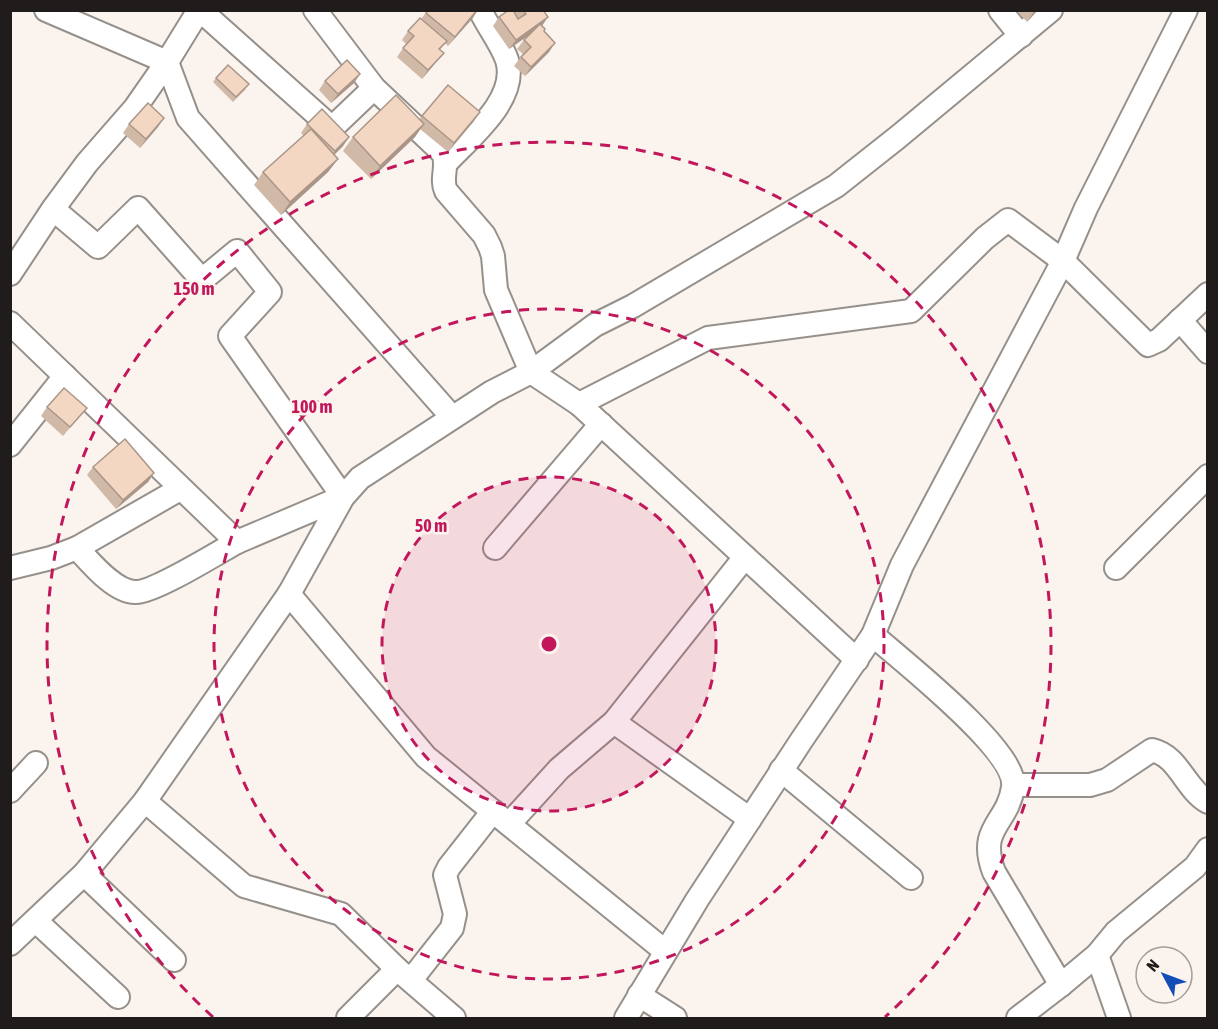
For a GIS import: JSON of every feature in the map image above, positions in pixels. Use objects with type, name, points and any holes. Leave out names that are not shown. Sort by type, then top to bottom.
[{"type":"street","points":[[46,10],[167,62],[188,118],[452,417]]},
{"type":"street","points":[[10,274],[87,163],[135,108],[200,10],[332,128],[374,88]]},
{"type":"street","points":[[315,10],[374,88],[437,146],[445,158],[443,184],[490,247],[496,290],[531,372],[579,404],[857,660]]},
{"type":"street","points":[[446,163],[492,114],[504,98],[508,87],[509,72],[506,58],[480,10]]},
{"type":"street","points":[[1000,10],[1021,36]]},
{"type":"street","points":[[10,944],[84,874],[146,801],[289,594],[343,497],[360,478],[492,392],[531,372],[595,325],[633,306],[836,186],[1051,10]]},
{"type":"street","points":[[626,1018],[665,951],[750,819],[873,635],[902,565],[1063,261],[1086,208],[1186,10]]},
{"type":"street","points":[[53,209],[98,247],[138,208],[202,280],[237,251],[270,292],[230,336],[343,497]]},
{"type":"street","points":[[579,404],[708,338],[911,311],[985,238],[1008,220],[1063,261],[1148,345],[1159,340],[1208,294]]},
{"type":"street","points":[[1180,320],[1208,352]]},
{"type":"street","points":[[10,323],[237,542]]},
{"type":"street","points":[[10,445],[65,376]]},
{"type":"street","points":[[495,548],[601,424]]},
{"type":"street","points":[[1116,568],[1208,476]]},
{"type":"street","points":[[10,568],[51,558],[77,548],[180,489]]},
{"type":"street","points":[[77,548],[100,573],[112,582],[124,590],[136,592],[154,587],[237,542],[343,497]]},
{"type":"street","points":[[348,1018],[404,974],[452,928],[456,914],[445,876],[449,867],[501,818],[614,722],[745,557]]},
{"type":"street","points":[[289,594],[426,757],[665,951]]},
{"type":"street","points":[[873,635],[972,721],[994,746],[1011,773],[1014,785],[1010,798],[991,833],[988,846],[989,857],[994,872],[1061,985]]},
{"type":"street","points":[[614,722],[750,819]]},
{"type":"street","points":[[1014,785],[1090,785],[1107,780],[1152,750],[1166,756],[1197,795],[1208,802]]},
{"type":"street","points":[[10,791],[36,763]]},
{"type":"street","points":[[782,770],[911,878]]},
{"type":"street","points":[[146,801],[244,886],[341,914],[454,1018]]},
{"type":"street","points":[[1018,1018],[1097,955],[1116,932],[1195,867],[1208,849]]},
{"type":"street","points":[[84,874],[174,960]]},
{"type":"street","points":[[36,921],[118,997]]},
{"type":"street","points":[[1097,955],[1119,1018]]},
{"type":"street","points":[[639,995],[675,1018]]},
{"type":"building","points":[[428,10],[477,10],[455,37],[426,13]]},
{"type":"building","points":[[513,10],[518,19],[526,14],[523,10],[543,10],[548,17],[516,40],[499,17]]},
{"type":"building","points":[[420,18],[447,41],[439,49],[444,53],[428,70],[403,48],[414,36],[408,31]]},
{"type":"building","points":[[540,24],[555,43],[531,67],[521,57],[531,47],[524,40]]},
{"type":"building","points":[[347,60],[360,74],[338,94],[325,81]]},
{"type":"building","points":[[228,65],[249,84],[236,97],[216,78]]},
{"type":"building","points":[[448,85],[480,112],[454,143],[422,116]]},
{"type":"building","points":[[396,95],[424,124],[380,166],[353,137]]},
{"type":"building","points":[[148,103],[164,118],[146,139],[129,124]]},
{"type":"building","points":[[322,109],[349,137],[335,151],[307,124]]},
{"type":"building","points":[[311,129],[338,159],[290,202],[263,172]]},
{"type":"building","points":[[64,388],[87,408],[70,427],[47,407]]},
{"type":"building","points":[[125,439],[154,473],[123,500],[93,467]]}]
